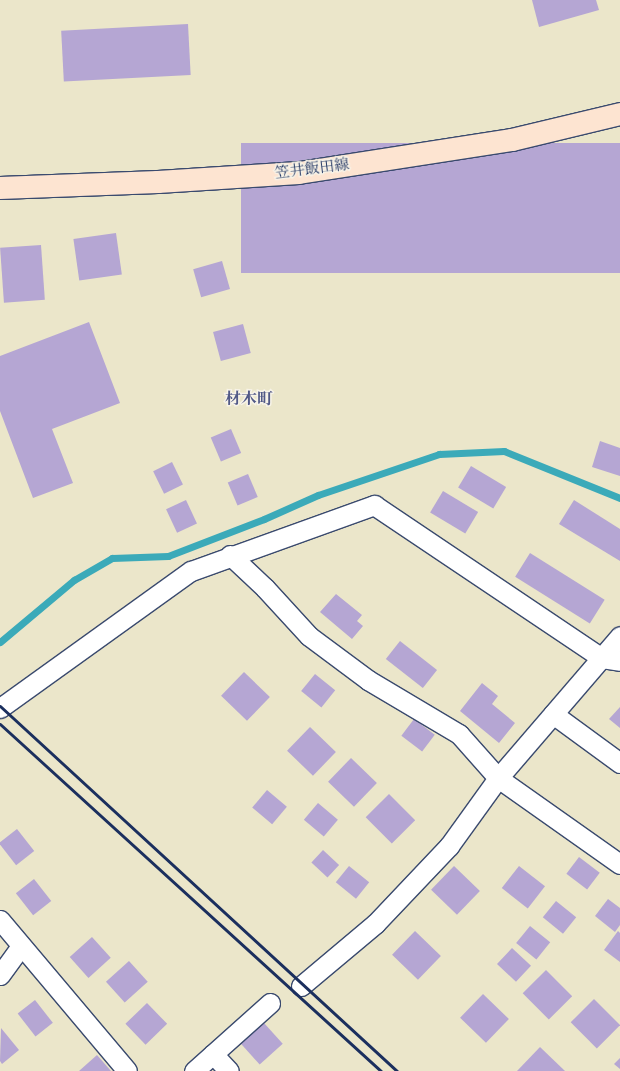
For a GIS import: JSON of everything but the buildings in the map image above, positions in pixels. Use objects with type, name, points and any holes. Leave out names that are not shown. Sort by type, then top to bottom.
[{"type":"main road","name":"笠井飯田線","points":[[0,188],[158,182],[299,173],[512,140],[620,114]]},
{"type":"street","points":[[0,708],[191,571],[230,555],[374,505],[611,659]]},
{"type":"street","points":[[230,555],[265,588],[309,636],[368,680],[459,734],[498,778],[620,864]]},
{"type":"street","points":[[301,986],[380,919],[449,846],[498,778],[553,714],[611,659],[620,636]]},
{"type":"street","points":[[553,714],[620,763]]},
{"type":"street","points":[[0,920],[127,1071]]},
{"type":"street","points":[[0,975],[21,946]]},
{"type":"street","points":[[194,1071],[270,1003]]},
{"type":"street","points":[[213,1054],[229,1071]]},
{"type":"waterway","points":[[0,642],[74,580],[112,558],[168,556],[264,519],[318,495],[439,454],[504,451],[620,498]]},
{"type":"railway","points":[[0,706],[397,1071]]},
{"type":"railway","points":[[0,724],[381,1071]]},
{"type":"district","name":"材木町","points":[[249,399]]}]
